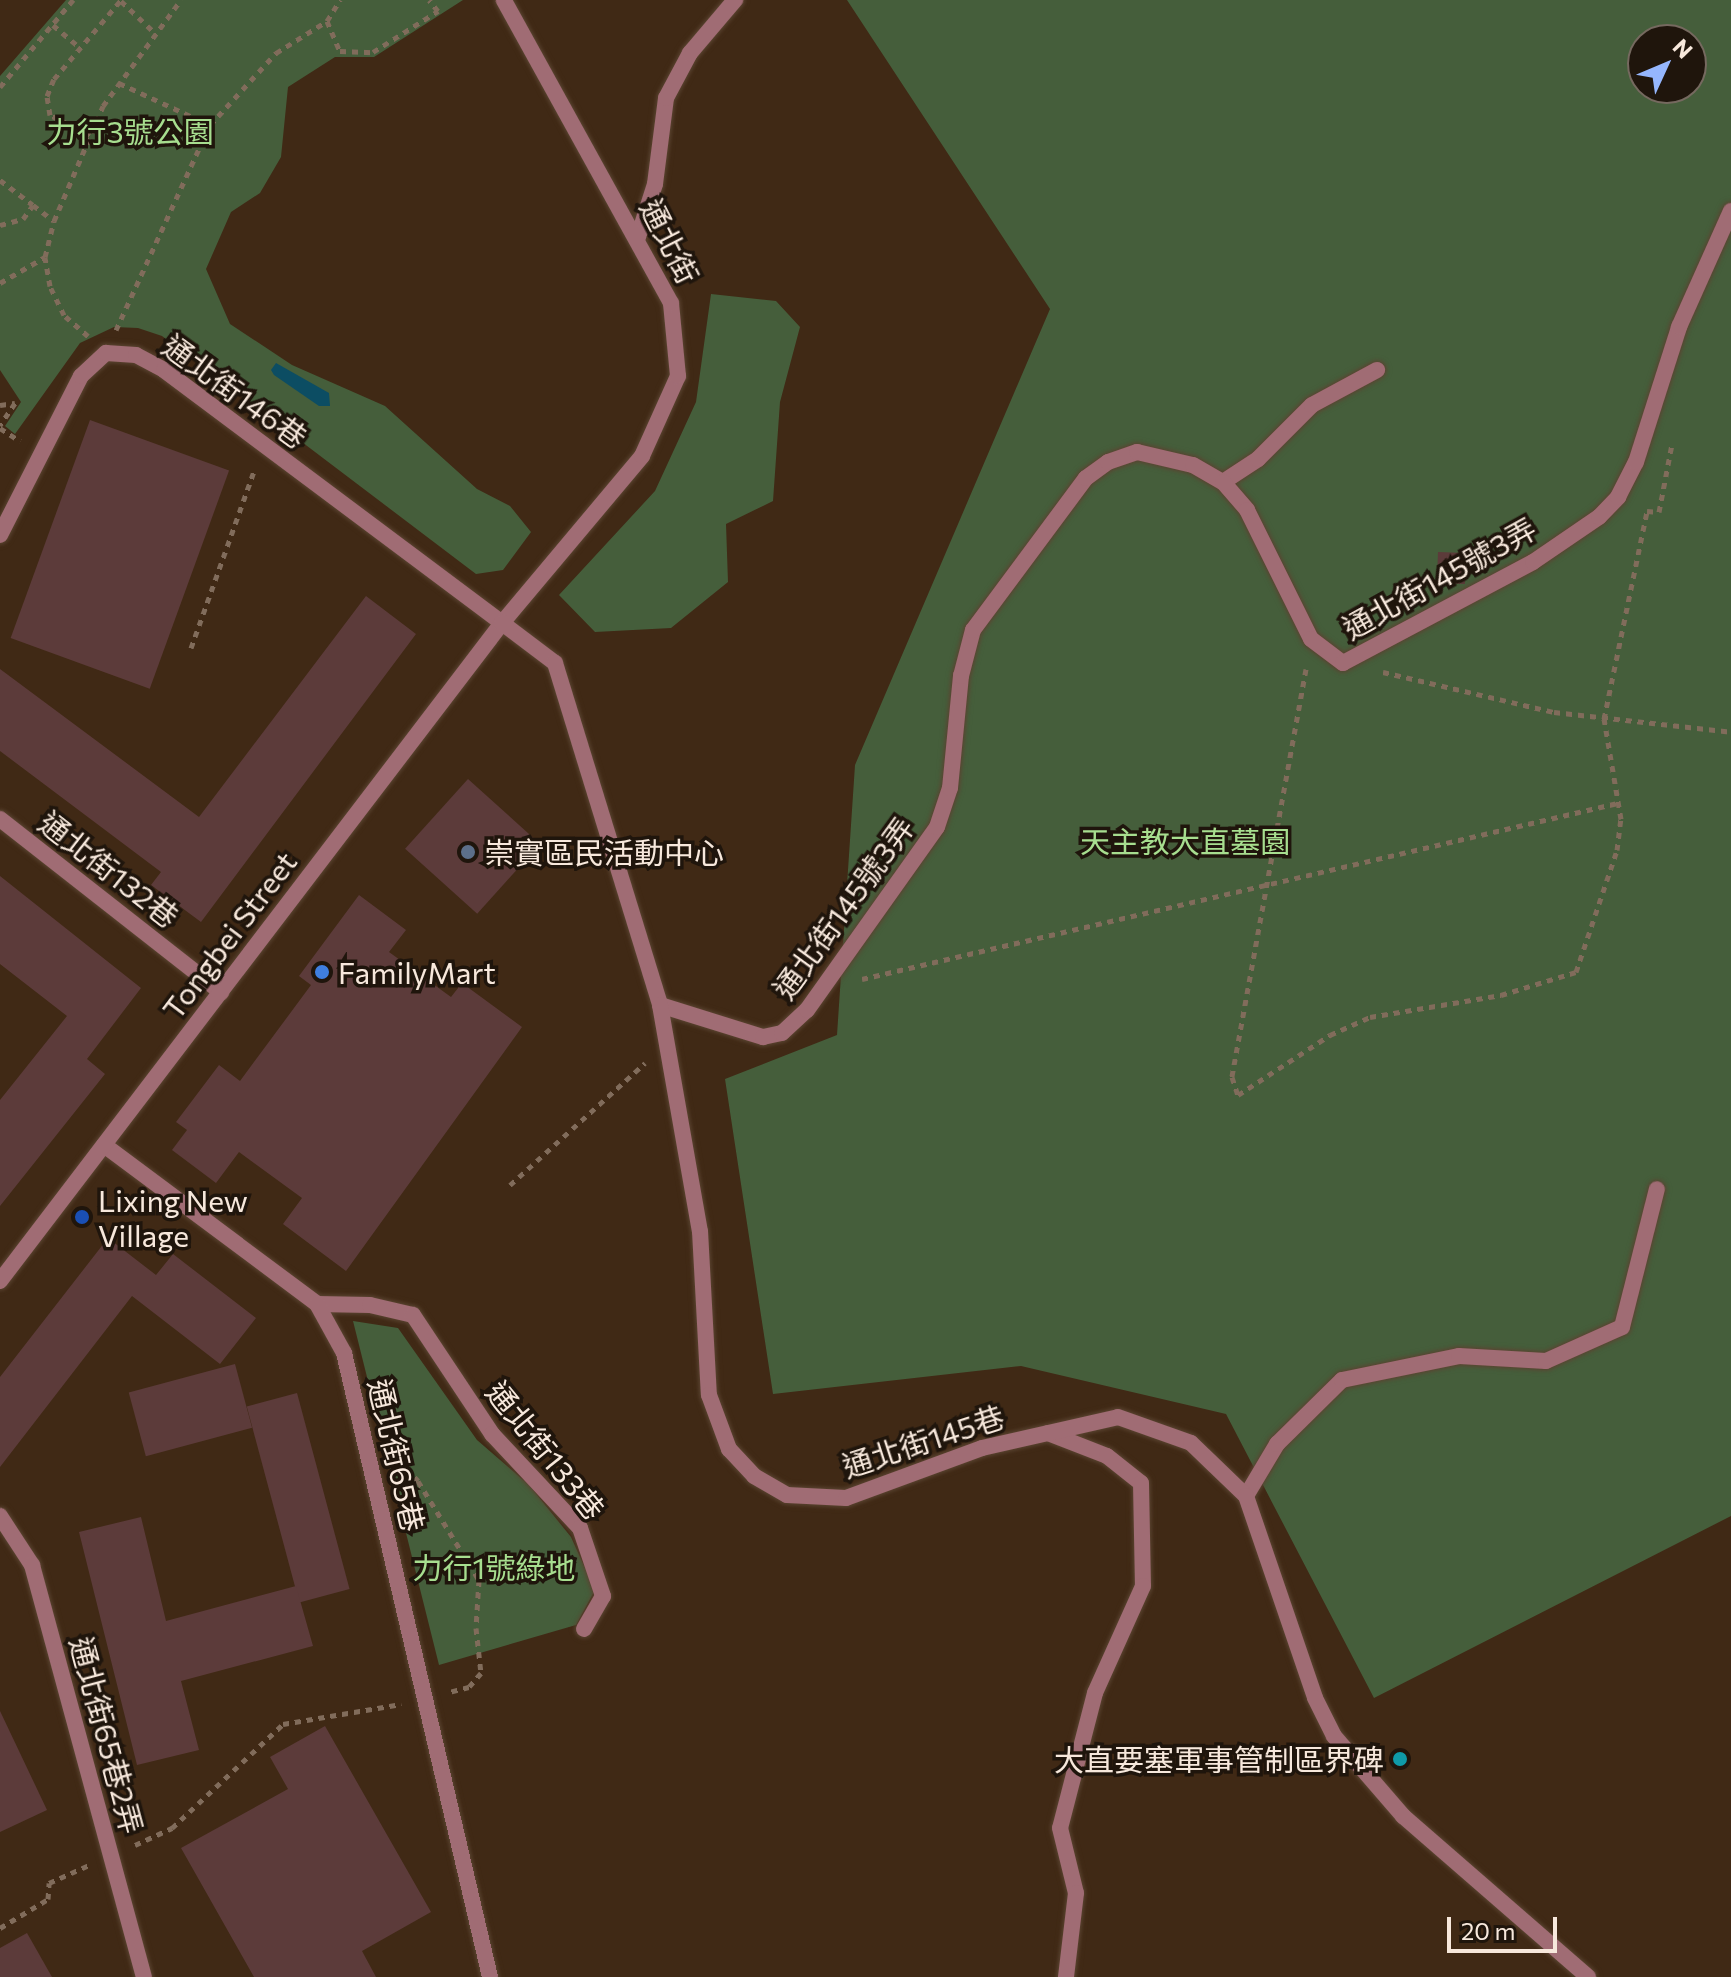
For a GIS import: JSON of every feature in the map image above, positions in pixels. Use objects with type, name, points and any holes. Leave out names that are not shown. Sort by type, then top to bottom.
[{"type":"street","name":"通北街","points":[[502,623],[642,456],[678,376],[671,303],[638,237],[504,0]]},
{"type":"street","points":[[638,237],[655,184],[666,98],[690,53],[735,0]]},
{"type":"street","name":"通北街145號3弄","points":[[660,1005],[763,1037],[782,1033],[822,988],[937,827],[950,788],[961,676],[973,630],[1068,498],[1108,462],[1137,452],[1193,465],[1223,482],[1247,510],[1311,639],[1343,663],[1533,562],[1599,517],[1618,497],[1636,462],[1679,327],[1731,211]]},
{"type":"street","points":[[0,535],[81,376],[106,353]]},
{"type":"street","name":"通北街146巷","points":[[106,353],[136,355],[164,370],[502,623]]},
{"type":"street","points":[[1223,482],[1258,459],[1312,405],[1377,370]]},
{"type":"street","name":"Tongbei Street","points":[[0,1281],[502,623]]},
{"type":"street","name":"通北街145巷","points":[[502,623],[555,663],[660,1005],[700,1231],[709,1395],[729,1449],[754,1476],[787,1495],[846,1498],[982,1448],[1118,1417],[1191,1443],[1246,1496],[1315,1698],[1334,1736],[1403,1816],[1588,1977]]},
{"type":"street","name":"通北街132巷","points":[[0,819],[221,992]]},
{"type":"street","name":"通北街65巷","points":[[104,1145],[317,1304],[344,1353],[490,1977]]},
{"type":"street","points":[[1246,1496],[1277,1444],[1342,1380],[1459,1356],[1546,1361],[1622,1327],[1657,1189]]},
{"type":"street","name":"通北街133巷","points":[[317,1304],[370,1305],[413,1315],[492,1434],[580,1528],[603,1596],[584,1629]]},
{"type":"street","points":[[1048,1433],[1107,1456],[1141,1483],[1143,1586],[1095,1693],[1060,1828],[1076,1893],[1066,1977]]},
{"type":"street","name":"通北街65巷2弄","points":[[0,1516],[32,1565],[144,1977]]},
{"type":"path","points":[[0,87],[73,0]]},
{"type":"path","points":[[181,0],[119,83],[90,135],[54,221],[45,257],[50,286],[64,315],[106,353],[210,125],[276,53],[327,21],[340,0]]},
{"type":"path","points":[[327,21],[340,51],[373,52],[438,11],[429,0]]},
{"type":"path","points":[[90,135],[50,115],[47,96],[79,47],[121,1],[156,34]]},
{"type":"path","points":[[53,25],[79,47]]},
{"type":"path","points":[[119,83],[210,125]]},
{"type":"path","points":[[0,180],[54,221]]},
{"type":"path","points":[[0,225],[23,219],[33,205]]},
{"type":"path","points":[[0,283],[45,257]]},
{"type":"path","points":[[0,405],[15,403],[0,425]]},
{"type":"path","points":[[1311,639],[1270,884],[1232,1077],[1238,1095],[1330,1035],[1370,1017],[1501,995],[1576,972],[1617,850],[1618,803],[1604,719],[1647,511],[1659,512],[1674,436]]},
{"type":"path","points":[[191,648],[264,445]]},
{"type":"path","points":[[1343,663],[1604,719],[1731,732]]},
{"type":"path","points":[[822,988],[1618,803]]},
{"type":"path","points":[[510,1185],[666,1044]]},
{"type":"path","points":[[0,1928],[48,1899],[49,1883],[172,1828],[283,1724],[320,1715],[351,1717],[425,1699],[469,1687],[481,1673],[476,1628],[479,1580],[418,1481],[359,1418]]},
{"type":"green space","name":"力行3號公園","points":[[66,0],[463,0],[374,57],[335,57],[288,87],[281,157],[260,193],[231,212],[206,269],[230,324],[292,365],[385,406],[477,489],[510,506],[531,532],[503,570],[476,574],[162,336],[138,328],[114,327],[80,343],[15,434],[5,426],[21,402],[0,370],[0,76]]},
{"type":"green space","name":"天主教大直墓園","points":[[847,0],[1731,0],[1731,1516],[1374,1698],[1226,1414],[1021,1366],[773,1394],[725,1079],[837,1035],[855,765],[1050,309]]},
{"type":"green space","points":[[711,294],[776,301],[800,327],[780,402],[773,501],[726,524],[728,582],[671,628],[595,632],[559,595],[655,491],[696,402]]},
{"type":"green space","name":"力行1號綠地","points":[[353,1321],[398,1328],[477,1440],[529,1485],[571,1537],[595,1590],[576,1625],[439,1665]]},
{"type":"water","points":[[276,363],[329,393],[330,406],[319,406],[274,375],[271,370]]},
{"type":"building","points":[[90,420],[229,471],[150,689],[11,638]]},
{"type":"building","points":[[1438,552],[1466,553],[1465,584],[1437,583]]},
{"type":"building","points":[[366,596],[416,634],[201,922],[151,885],[161,872],[0,751],[0,669],[199,817]]},
{"type":"building","name":"崇實區民活動中心","points":[[468,779],[540,844],[477,914],[405,849]]},
{"type":"building","points":[[0,876],[141,988],[87,1059],[105,1074],[0,1206],[0,1100],[67,1016],[0,964]]},
{"type":"building","points":[[359,895],[406,930],[389,952],[451,997],[462,983],[522,1027],[346,1271],[283,1224],[302,1198],[239,1152],[216,1183],[172,1150],[187,1130],[176,1122],[219,1065],[240,1081],[311,985],[299,976]]},
{"type":"building","points":[[108,1238],[156,1275],[173,1254],[256,1318],[220,1364],[132,1296],[0,1467],[0,1377]]},
{"type":"building","points":[[235,1364],[252,1428],[146,1456],[129,1392]]},
{"type":"building","points":[[297,1393],[350,1589],[299,1603],[247,1406]]},
{"type":"building","points":[[141,1517],[166,1621],[296,1586],[313,1646],[181,1681],[199,1750],[137,1765],[79,1532]]},
{"type":"building","points":[[0,1711],[47,1810],[0,1832]]},
{"type":"building","points":[[325,1726],[431,1912],[362,1951],[376,1977],[254,1977],[181,1848],[288,1789],[270,1757]]},
{"type":"building","points":[[27,1933],[52,1977],[0,1977],[0,1948]]},
{"type":"place","name":"崇實區民活動中心","points":[[468,852]]},
{"type":"place","name":"FamilyMart","points":[[322,972]]},
{"type":"place","name":"Lixing New Village","points":[[82,1217]]},
{"type":"place","name":"大直要塞軍事管制區界碑","points":[[1400,1759]]}]
